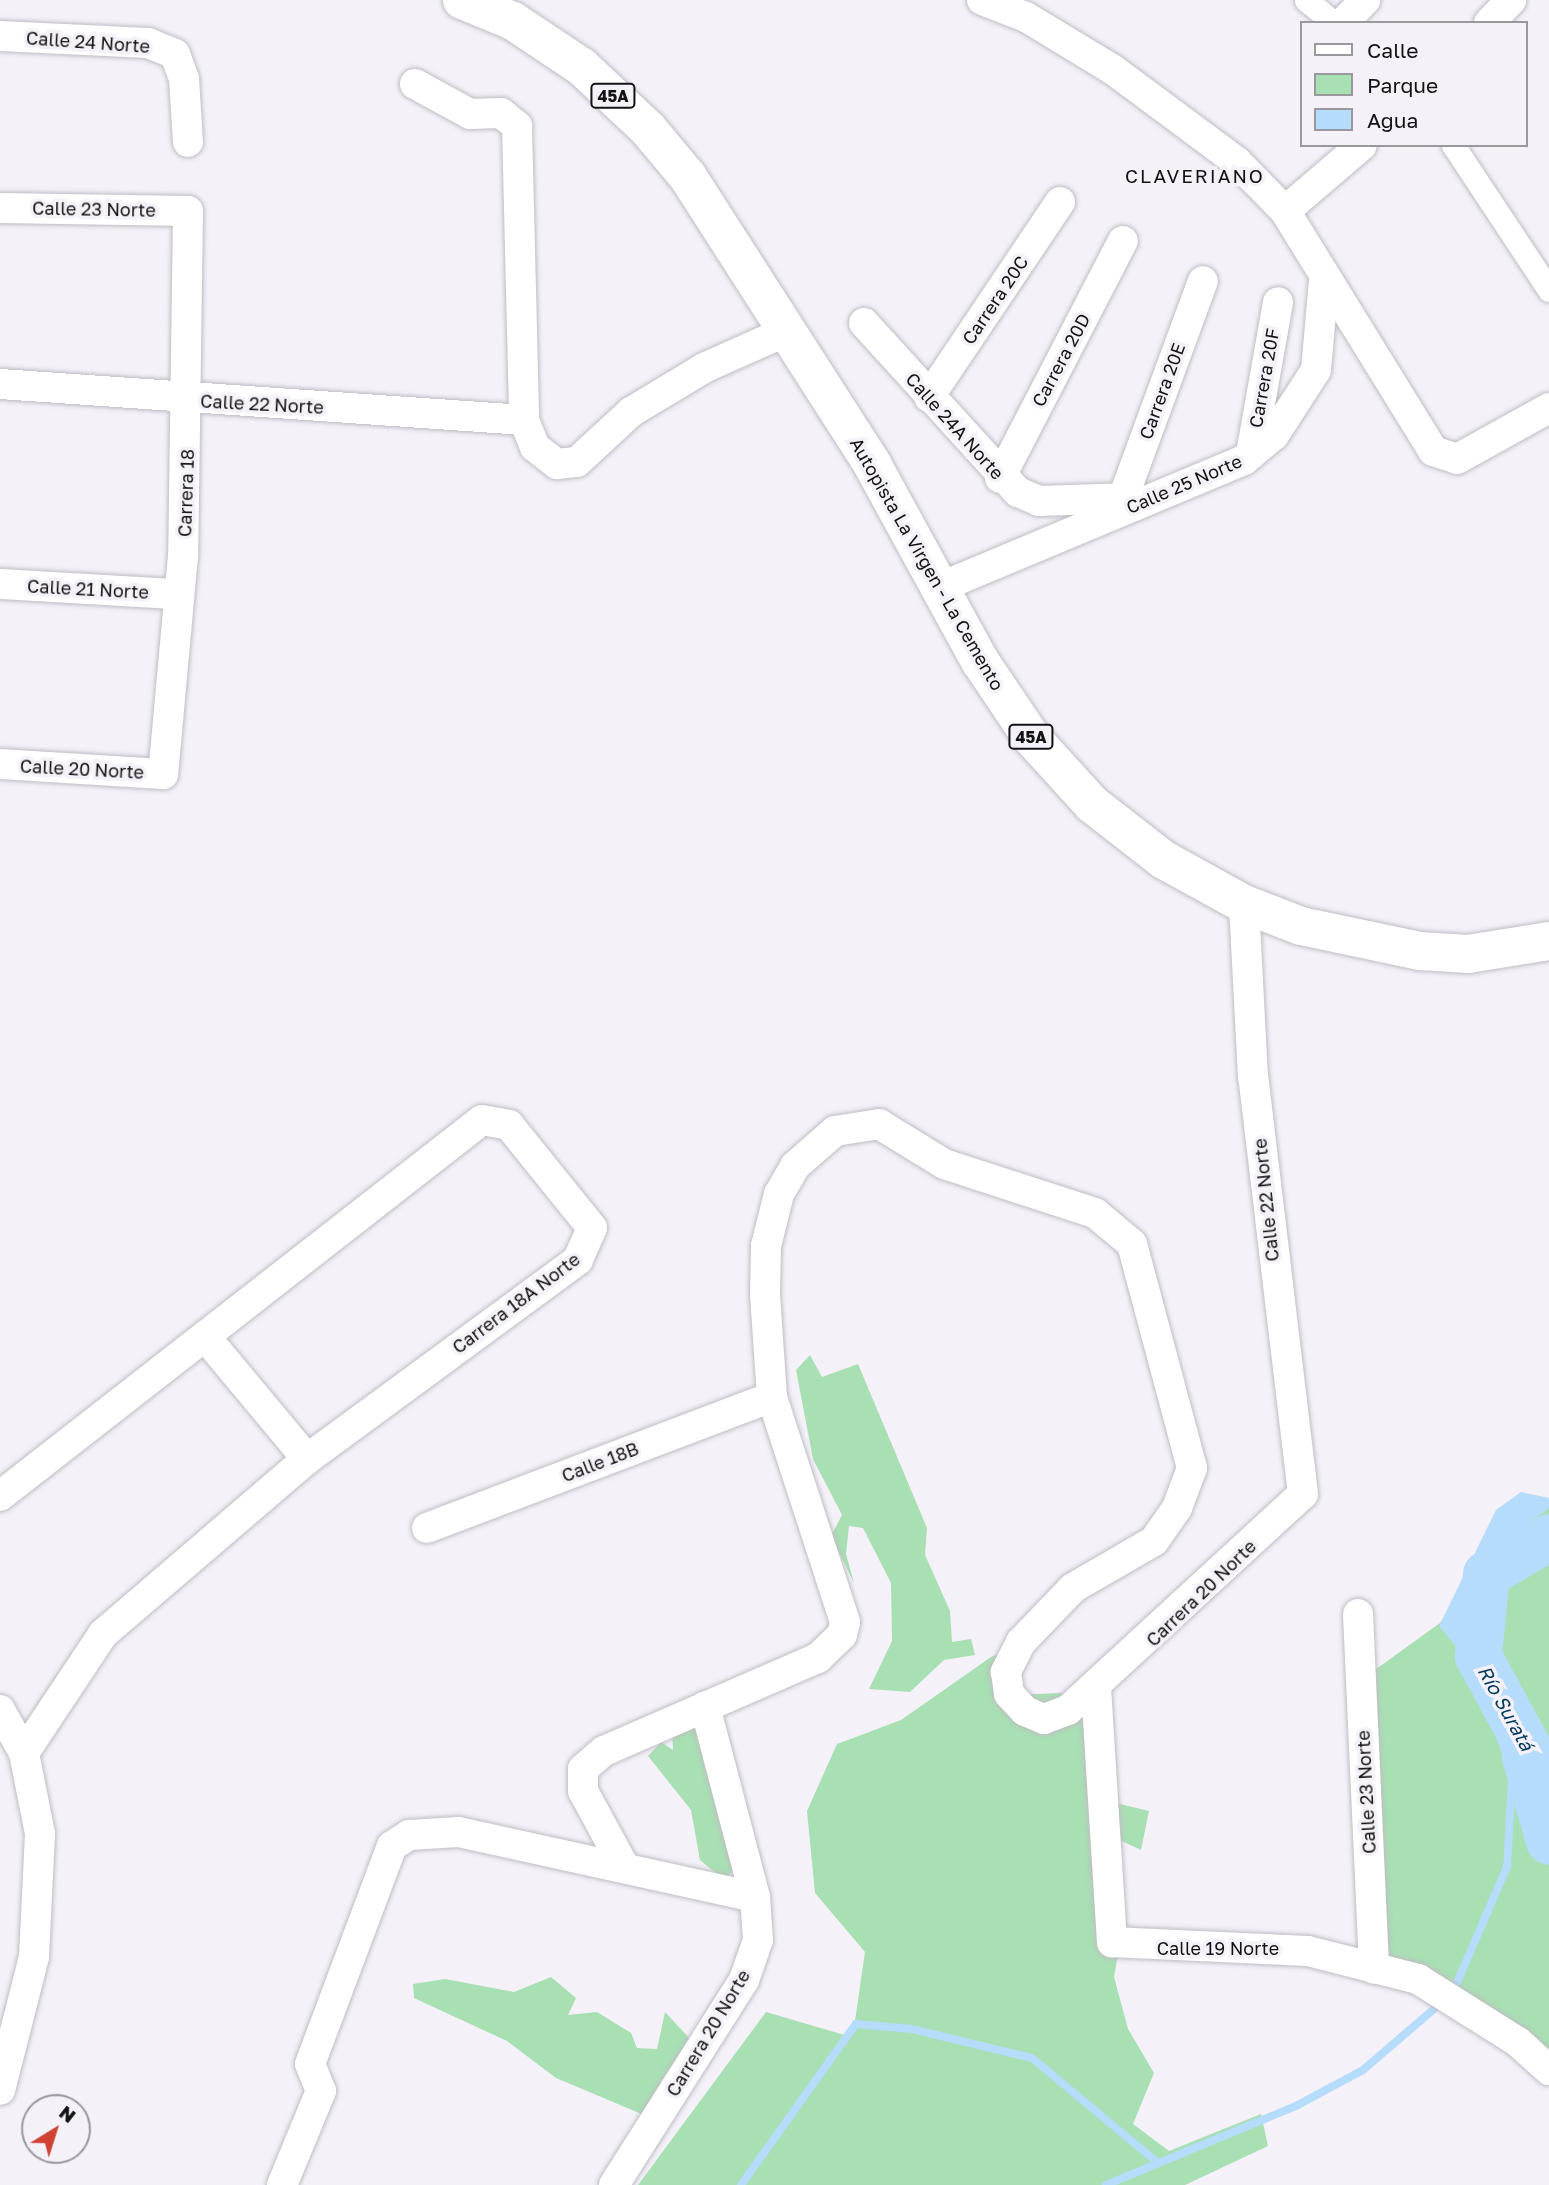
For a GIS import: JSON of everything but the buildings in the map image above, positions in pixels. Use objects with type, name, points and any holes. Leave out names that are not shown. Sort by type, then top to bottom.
[{"type":"main road","name":"Autopista La Virgen - La Cemento","points":[[462,0],[513,21],[582,67],[648,129],[688,177],[787,331],[943,586],[980,661],[1031,737],[1092,804],[1164,860],[1244,904],[1301,926],[1420,951],[1468,954],[1549,941]]},
{"type":"street","points":[[982,0],[1028,8],[1169,108],[1237,162],[1285,211],[1324,280],[1433,451],[1446,459],[1549,408]]},
{"type":"street","points":[[1306,0],[1332,21]]},
{"type":"street","points":[[1345,21],[1365,0]]},
{"type":"street","points":[[1491,21],[1511,0]]},
{"type":"street","name":"Calle 24 Norte","points":[[0,36],[148,43],[175,54],[184,79],[188,142]]},
{"type":"street","points":[[415,84],[470,114],[508,117],[517,126],[523,225],[524,420],[535,447],[557,464],[577,462],[631,412],[732,352],[787,331]]},
{"type":"street","points":[[1285,211],[1360,147]]},
{"type":"street","points":[[1454,147],[1549,290]]},
{"type":"street","name":"Carrera 20C","points":[[929,397],[1060,202]]},
{"type":"street","name":"Calle 23 Norte","points":[[0,208],[188,211]]},
{"type":"street","name":"Carrera 18","points":[[163,774],[176,594],[185,516],[184,400],[188,211]]},
{"type":"street","name":"Carrera 20D","points":[[1000,478],[1123,242]]},
{"type":"street","name":"Calle 25 Norte","points":[[943,586],[1251,454],[1274,435],[1316,370],[1324,280]]},
{"type":"street","name":"Carrera 20E","points":[[1122,500],[1203,281]]},
{"type":"street","name":"Carrera 20F","points":[[1251,454],[1278,302]]},
{"type":"street","name":"Calle 24A Norte","points":[[864,323],[1000,478],[1039,501],[1122,500],[1185,483]]},
{"type":"street","name":"Calle 22 Norte","points":[[0,384],[184,400],[524,420]]},
{"type":"street","name":"Calle 21 Norte","points":[[0,584],[176,594]]},
{"type":"street","name":"Calle 20 Norte","points":[[0,764],[163,774]]},
{"type":"street","name":"Calle 22 Norte","points":[[1244,904],[1253,1077],[1303,1494]]},
{"type":"street","name":"Carrera 18A Norte","points":[[0,1496],[208,1340],[461,1132],[494,1118],[531,1150],[592,1228],[578,1261],[307,1459],[103,1634],[24,1753]]},
{"type":"street","name":"Carrera 20 Norte","points":[[772,1397],[765,1294],[771,1219],[795,1166],[835,1131],[879,1124],[944,1164],[1115,1224],[1132,1244],[1192,1468],[1177,1508],[1154,1541],[1073,1588],[1021,1642],[1006,1672],[1009,1694],[1044,1719],[1096,1688],[1303,1494]]},
{"type":"street","points":[[208,1340],[307,1459]]},
{"type":"street","points":[[622,1863],[583,1791],[583,1769],[604,1751],[817,1658],[842,1635],[845,1622],[772,1397]]},
{"type":"street","name":"Calle 18B","points":[[427,1528],[772,1397]]},
{"type":"street","name":"Calle 23 Norte","points":[[1359,1614],[1374,1969]]},
{"type":"street","name":"Calle 19 Norte","points":[[1096,1688],[1106,1923],[1112,1942],[1250,1944],[1308,1951],[1418,1979],[1467,2010],[1549,2070]]},
{"type":"street","name":"Carrera 20 Norte","points":[[614,2185],[744,1980],[758,1940],[755,1898],[705,1706]]},
{"type":"street","points":[[0,1710],[24,1753],[40,1835],[37,1926],[12,2059],[0,2090]]},
{"type":"street","points":[[282,2185],[321,2091],[310,2064],[392,1846],[432,1829],[622,1863],[755,1898]]},
{"type":"green space","points":[[810,1355],[822,1377],[858,1364],[927,1528],[925,1555],[950,1611],[952,1642],[971,1639],[975,1655],[944,1660],[910,1692],[869,1689],[892,1641],[891,1583],[863,1528],[849,1526],[846,1554],[854,1583],[831,1536],[842,1515],[813,1459],[796,1370]]},
{"type":"green space","points":[[1549,1507],[1549,2070],[1381,1964],[1372,1672],[1440,1623],[1531,1514]]},
{"type":"green space","points":[[1027,1641],[1009,1695],[1062,1693],[1112,1737],[1103,1800],[1149,1811],[1141,1850],[1109,1835],[1122,1932],[1114,1977],[1128,2029],[1154,2073],[1133,2124],[1169,2151],[1261,2114],[1268,2146],[1185,2185],[638,2185],[766,2012],[848,2036],[854,2028],[865,1952],[815,1893],[807,1811],[837,1744],[901,1720],[991,1657]]},
{"type":"green space","points":[[689,1721],[711,1740],[740,1863],[724,1880],[700,1860],[691,1810],[648,1756],[661,1742],[673,1750],[672,1730]]},
{"type":"green space","points":[[551,1977],[576,1998],[568,2015],[597,2012],[631,2033],[637,2048],[657,2049],[665,2012],[691,2040],[661,2081],[661,2104],[644,2115],[556,2078],[507,2041],[414,1998],[413,1984],[445,1979],[514,1992]]},
{"type":"water","points":[[1521,1492],[1549,1498],[1549,1508],[1518,1531],[1470,1595],[1469,1626],[1506,1745],[1525,1774],[1549,1778],[1549,1817],[1530,1808],[1505,1762],[1466,1659],[1439,1626],[1496,1510]]},
{"type":"waterway","name":"Río Suratá","points":[[1549,1537],[1486,1574],[1478,1656],[1549,1786]]},
{"type":"waterway","points":[[1452,1994],[1507,1867],[1515,1725]]},
{"type":"waterway","points":[[1525,1757],[1549,1841]]},
{"type":"waterway","points":[[1106,2185],[1296,2106],[1363,2070],[1442,2002]]},
{"type":"waterway","points":[[741,2185],[856,2024],[912,2029],[1032,2058],[1158,2163]]},
{"type":"district","name":"CLAVERIANO","points":[[1195,176]]}]
